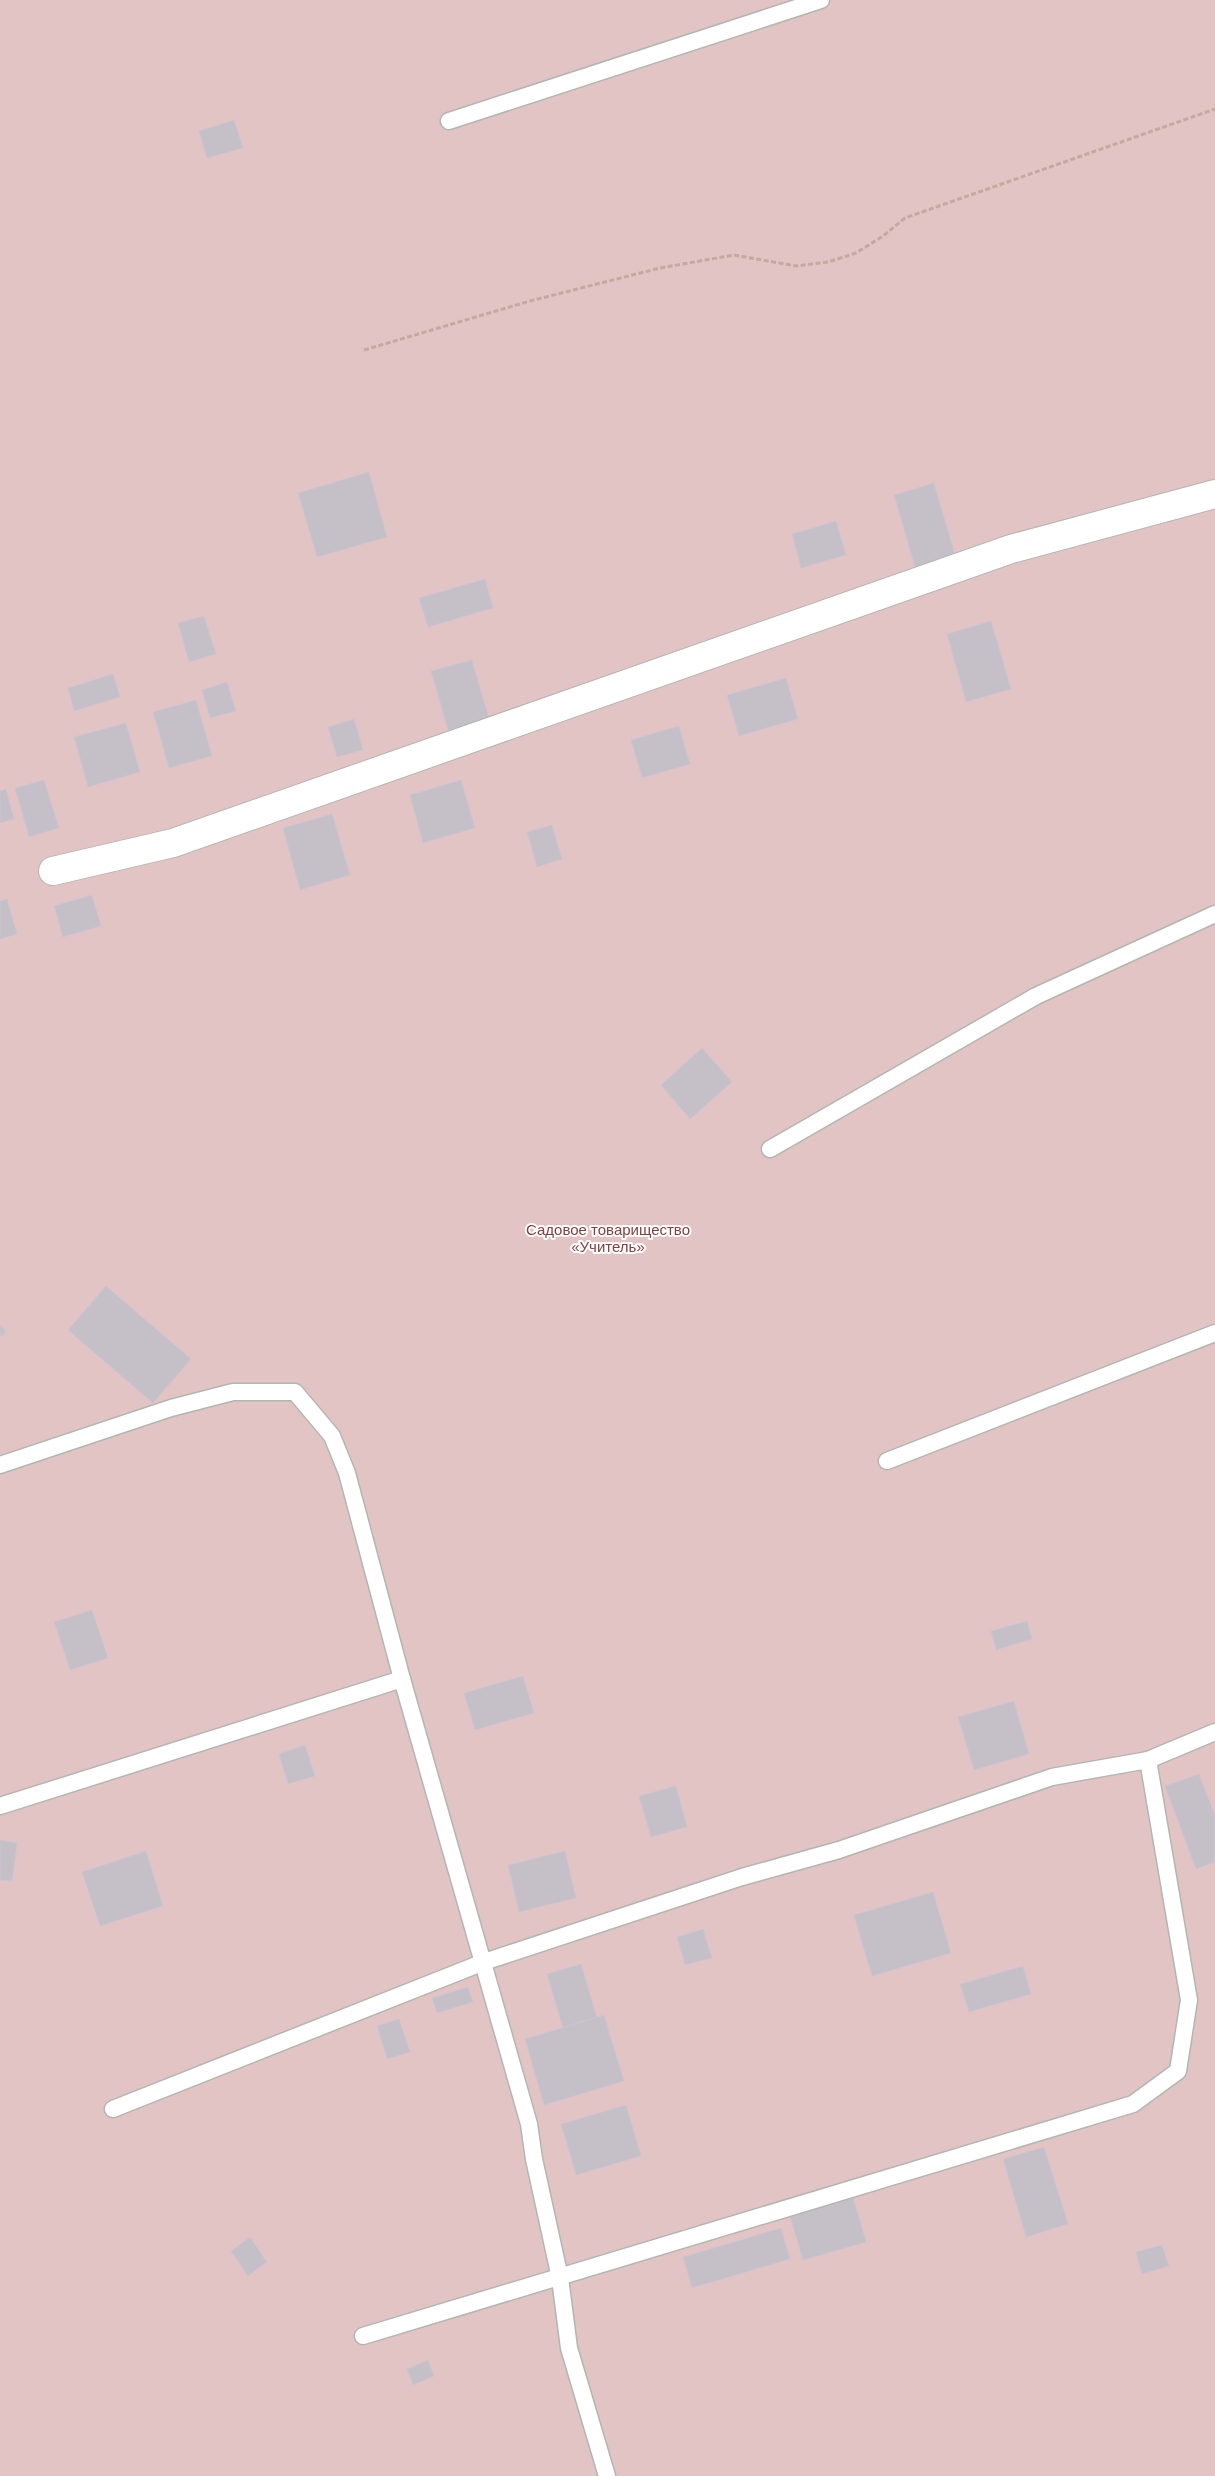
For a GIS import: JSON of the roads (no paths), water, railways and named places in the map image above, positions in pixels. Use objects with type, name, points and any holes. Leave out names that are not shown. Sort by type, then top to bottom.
[{"type":"street","points":[[53,871],[173,843],[1011,549],[1215,494]]},
{"type":"lane","points":[[449,121],[821,0]]},
{"type":"lane","points":[[770,1149],[1036,996],[1215,914]]},
{"type":"lane","points":[[887,1462],[1215,1333]]},
{"type":"lane","points":[[0,1465],[171,1408],[232,1392],[295,1392],[332,1436],[347,1473],[402,1679],[530,2124],[534,2159],[560,2278],[568,2348],[607,2476]]},
{"type":"lane","points":[[0,1806],[402,1679]]},
{"type":"lane","points":[[113,2109],[484,1962],[742,1877],[848,1847],[1052,1777],[1148,1760],[1215,1732]]},
{"type":"lane","points":[[363,2336],[1133,2104],[1178,2071],[1189,2000],[1148,1760]]},
{"type":"park label","name":"Садовое товарищество «Учитель»","points":[[608,1238]]}]
